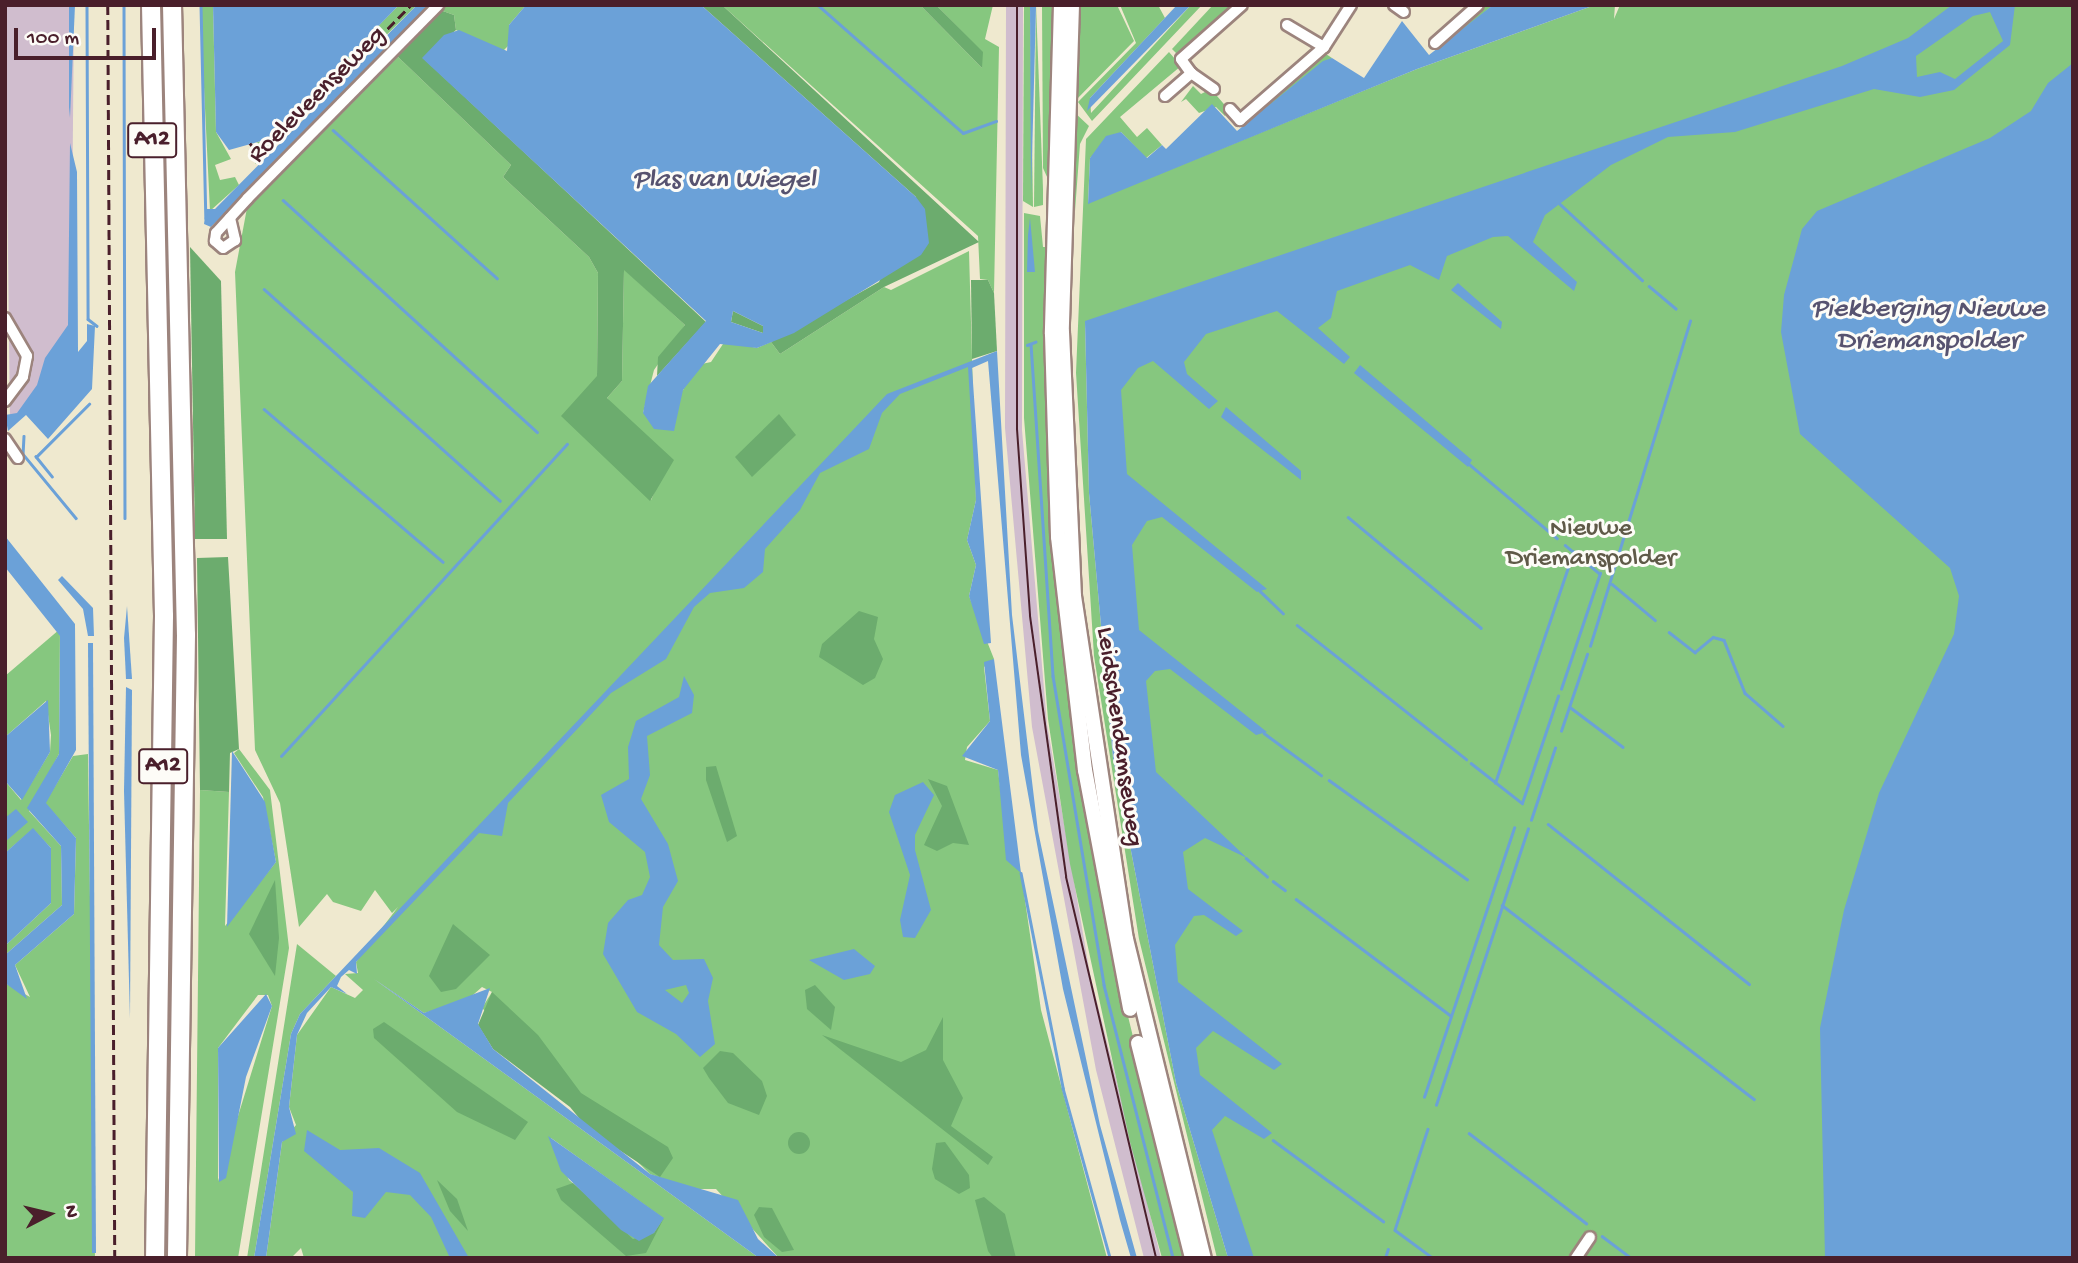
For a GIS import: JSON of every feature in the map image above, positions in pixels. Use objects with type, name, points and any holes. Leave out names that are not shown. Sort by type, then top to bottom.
[{"type":"highway","name":"A12","points":[[151,5],[164,616],[155,1258]]},
{"type":"highway","name":"A12","points":[[172,5],[186,622],[177,1258]]},
{"type":"highway","name":"A12","points":[[177,1196],[183,1258]]},
{"type":"main road","points":[[1060,216],[1061,5]]},
{"type":"main road","points":[[1060,216],[1072,5]]},
{"type":"main road","name":"Leidschendamseweg","points":[[1060,216],[1053,437],[1070,666],[1112,930],[1192,1258]]},
{"type":"main road","name":"Leidschendamseweg","points":[[1060,216],[1065,465],[1080,649],[1106,833],[1141,1017],[1204,1258]]},
{"type":"street","name":"Roeleveenseweg","points":[[230,218],[438,5]]},
{"type":"street","points":[[1214,89],[1191,73],[1181,59],[1242,5]]},
{"type":"street","points":[[1230,109],[1240,120],[1324,47],[1351,5]]},
{"type":"street","points":[[1394,5],[1404,12]]},
{"type":"street","points":[[1435,43],[1478,5]]},
{"type":"street","points":[[1287,25],[1324,47]]},
{"type":"street","points":[[1165,96],[1191,73]]},
{"type":"street","points":[[5,318],[27,356],[23,377],[5,401]]},
{"type":"street","points":[[5,439],[18,458]]},
{"type":"street","points":[[1576,1258],[1590,1237]]},
{"type":"shaded area","points":[[5,5],[74,5],[71,353],[10,424]]},
{"type":"shaded area","points":[[1006,5],[1023,5],[1022,430],[1047,724],[1090,974],[1161,1258],[1144,1258],[1096,1070],[1032,727],[1005,428]]},
{"type":"green space","points":[[200,5],[213,5],[216,132],[231,159],[215,165],[220,180],[235,177],[239,185],[210,211]]},
{"type":"green space","points":[[399,5],[417,5],[255,164],[256,143],[268,138]]},
{"type":"green space","points":[[445,5],[526,5],[509,25],[510,44],[502,52],[456,30],[454,15],[440,10]]},
{"type":"green space","points":[[701,5],[722,5],[979,242],[884,287],[780,354],[771,342],[879,282],[916,197]]},
{"type":"green space","points":[[722,5],[920,5],[982,68],[982,52],[936,5],[993,5],[985,39],[999,47],[994,293],[988,280],[980,279],[978,236]]},
{"type":"green space","points":[[920,5],[936,5],[983,52],[982,68]]},
{"type":"green space","points":[[1024,5],[1030,5],[1033,207],[1023,201]]},
{"type":"green space","points":[[1036,5],[1043,205],[1034,207]]},
{"type":"green space","points":[[1042,5],[1058,5],[1052,188],[1043,168]]},
{"type":"green space","points":[[1075,5],[1117,5],[1134,41],[1075,101],[1074,112],[1089,126],[1080,144],[1075,211],[1071,156]]},
{"type":"green space","points":[[1120,5],[1158,5],[1165,18],[1090,98],[1091,113],[1191,5],[1202,5],[1092,121],[1078,102],[1136,43]]},
{"type":"green space","points":[[1213,5],[1237,5],[1179,56],[1172,49]]},
{"type":"green space","points":[[1483,5],[1493,5],[1442,50],[1437,45]]},
{"type":"green space","name":"Nieuwe Driemanspolder","points":[[1595,5],[1615,5],[1614,19],[1620,5],[2073,5],[2073,1258],[1231,1258],[1179,1054],[1085,321],[1089,493],[1113,758],[1176,1083],[1228,1258],[1217,1258],[1139,939],[1094,656],[1076,373],[1086,139],[1169,52],[1181,66],[1120,117],[1137,137],[1147,128],[1162,145],[1146,158],[1121,132],[1090,158],[1088,203],[1417,69]]},
{"type":"green space","points":[[440,10],[454,15],[456,30],[423,58],[706,322],[657,376],[658,357],[685,325],[624,270],[622,381],[607,398],[674,460],[650,501],[561,416],[597,376],[598,273],[589,257],[503,177],[511,165],[396,55]]},
{"type":"green space","points":[[1323,52],[1332,58],[1249,124],[1245,120]]},
{"type":"green space","points":[[396,55],[511,165],[503,177],[589,257],[598,273],[597,376],[651,500],[663,474],[607,398],[622,381],[624,269],[685,325],[654,370],[643,413],[683,390],[697,365],[711,362],[725,341],[757,348],[771,342],[780,354],[884,287],[891,290],[969,251],[976,500],[967,540],[976,565],[969,596],[994,659],[984,667],[990,721],[967,747],[965,760],[998,770],[1006,836],[1021,873],[1041,1010],[1107,1258],[779,1258],[716,1189],[689,1189],[650,1174],[482,1008],[492,992],[482,987],[465,1002],[424,1013],[374,979],[759,1258],[304,1258],[301,1248],[291,1258],[266,1258],[282,1142],[296,1125],[289,1107],[297,1035],[331,987],[355,998],[363,990],[345,974],[358,973],[356,962],[398,907],[392,913],[375,890],[361,911],[333,902],[327,894],[299,927],[280,803],[255,750],[235,272],[247,208]],"holes":[[[551,1138],[663,1218],[587,1195],[569,1180]]]},
{"type":"green space","points":[[1193,86],[1201,94],[1211,89],[1229,110],[1225,116],[1216,107],[1199,113],[1186,99],[1181,102]]},
{"type":"green space","points":[[1024,213],[1040,216],[1043,247],[1051,247],[1081,775],[1105,922],[1187,1258],[1162,1258],[1130,1142],[1070,864],[1048,719],[1024,418]]},
{"type":"green space","points":[[190,247],[221,281],[227,539],[195,539]]},
{"type":"green space","points":[[971,280],[988,280],[994,293],[997,351],[972,359]]},
{"type":"green space","points":[[733,311],[763,326],[763,333],[731,322]]},
{"type":"green space","points":[[779,414],[796,435],[752,477],[735,457]]},
{"type":"green space","points":[[228,557],[239,749],[230,753],[229,792],[200,790],[197,558]]},
{"type":"green space","points":[[859,611],[878,617],[874,639],[883,659],[875,678],[863,685],[819,657],[822,644]]},
{"type":"green space","points":[[60,629],[59,754],[29,811],[61,846],[62,905],[5,955],[5,946],[51,903],[51,848],[33,829],[5,853],[5,781],[21,800],[50,752],[51,735],[46,701],[5,737],[5,676]]},
{"type":"green space","points":[[239,749],[270,790],[289,948],[238,1258],[195,1258],[200,790],[229,792],[225,926],[276,862],[263,797],[234,753]],"holes":[[[258,995],[268,995],[272,1006],[218,1181],[218,1048]]]},
{"type":"green space","points":[[88,754],[95,1258],[5,1258],[5,983],[30,997],[15,965],[74,914],[76,838],[45,803],[73,756]]},
{"type":"green space","points":[[716,766],[737,836],[727,842],[706,780],[706,767]]},
{"type":"green space","points":[[928,779],[947,786],[969,845],[953,843],[937,851],[924,845],[942,806]]},
{"type":"green space","points":[[275,880],[279,938],[275,976],[249,934]]},
{"type":"green space","points":[[453,924],[490,955],[456,989],[441,992],[429,976]]},
{"type":"green space","points":[[297,944],[336,976],[300,1014],[291,1034],[254,1258],[247,1258]]},
{"type":"green space","points":[[815,985],[835,1007],[831,1030],[807,1009],[805,990]]},
{"type":"green space","points":[[492,992],[538,1035],[581,1093],[668,1147],[673,1158],[660,1177],[589,1130],[570,1107],[493,1049],[478,1025]]},
{"type":"green space","points":[[943,1017],[943,1060],[963,1098],[951,1126],[993,1157],[988,1165],[822,1035],[901,1062],[926,1050]]},
{"type":"green space","points":[[384,1022],[528,1122],[515,1140],[457,1112],[374,1038],[373,1029]]},
{"type":"green space","points":[[720,1051],[733,1053],[762,1081],[767,1096],[759,1115],[728,1103],[709,1078],[703,1068]]},
{"type":"green space","points":[[799,1132],[807,1135],[810,1143],[807,1151],[799,1154],[791,1151],[788,1143],[791,1135]]},
{"type":"green space","points":[[945,1142],[969,1175],[970,1188],[959,1194],[935,1179],[932,1169],[936,1143]]},
{"type":"green space","points":[[437,1180],[457,1199],[468,1231],[450,1211]]},
{"type":"green space","points":[[573,1183],[633,1239],[654,1233],[664,1218],[646,1253],[626,1256],[561,1200],[556,1189]]},
{"type":"green space","points":[[984,1197],[1005,1214],[1016,1258],[993,1258],[988,1251],[975,1200]]},
{"type":"green space","points":[[759,1207],[772,1208],[794,1250],[782,1252],[764,1237],[754,1215]]},
{"type":"water","points":[[69,5],[75,5],[70,118],[69,107]]},
{"type":"water","points":[[213,5],[399,5],[268,139],[229,150],[216,132]]},
{"type":"water","points":[[417,5],[429,5],[211,227],[204,224],[206,209],[215,209]]},
{"type":"water","name":"Plas van Wiegel","points":[[526,5],[701,5],[916,197],[925,209],[929,243],[921,255],[794,333],[757,348],[720,344],[683,390],[674,431],[654,429],[643,413],[648,386],[706,321],[422,58],[444,35],[459,30],[507,51],[509,25]],"holes":[[[733,311],[763,326],[763,333],[731,322]]]},
{"type":"water","points":[[1030,5],[1036,7],[1031,195]]},
{"type":"water","points":[[1177,5],[1191,5],[1087,111],[1090,98]]},
{"type":"water","points":[[1493,5],[1595,5],[1417,69],[1088,204],[1090,158],[1106,136],[1121,132],[1147,158],[1162,145],[1166,149],[1212,104],[1237,131],[1323,61],[1332,58],[1364,78],[1402,21],[1429,55]]},
{"type":"water","points":[[1952,5],[2015,5],[2010,45],[1954,90],[1920,97],[1874,89],[1735,132],[1668,137],[1611,165],[1545,215],[1533,242],[1577,282],[1574,291],[1508,236],[1493,237],[1447,256],[1439,280],[1410,265],[1337,291],[1331,318],[1318,328],[1350,357],[1344,364],[1277,311],[1206,334],[1184,362],[1187,374],[1218,401],[1209,409],[1153,361],[1138,368],[1121,390],[1127,474],[1267,589],[1257,592],[1162,517],[1147,521],[1132,545],[1139,630],[1267,732],[1256,735],[1170,669],[1155,671],[1146,681],[1156,772],[1247,858],[1205,838],[1183,852],[1188,889],[1243,931],[1236,936],[1204,915],[1194,916],[1175,945],[1178,982],[1282,1064],[1274,1070],[1213,1031],[1196,1048],[1200,1075],[1272,1133],[1264,1139],[1225,1116],[1212,1130],[1254,1258],[1228,1258],[1176,1083],[1113,758],[1089,493],[1085,321],[1842,66],[1908,38]],"holes":[[[1990,12],[2003,41],[1955,79],[1940,72],[1917,77],[1916,56],[1973,16]]]},
{"type":"water","name":"Piekberging Nieuwe Driemanspolder","points":[[2073,63],[2073,1258],[1825,1258],[1820,1028],[1844,910],[1879,793],[1954,634],[1959,596],[1950,568],[1800,434],[1781,332],[1784,295],[1802,229],[1817,211],[1990,138],[2031,111],[2048,83]]},
{"type":"water","points":[[70,143],[77,172],[78,352],[87,341],[87,324],[95,326],[92,389],[48,439],[26,415],[8,431],[5,415],[17,413],[37,385],[45,358],[68,325]]},
{"type":"water","points":[[1030,218],[1035,272],[1027,272]]},
{"type":"water","points":[[1458,283],[1502,322],[1501,329],[1451,290]]},
{"type":"water","points":[[997,351],[1012,615],[1038,831],[1100,1125],[1137,1258],[1131,1258],[1120,1220],[1063,989],[1021,755],[988,361],[972,368],[991,643],[984,644],[969,596],[976,565],[967,540],[976,500],[968,367],[900,394],[882,413],[869,449],[820,473],[800,510],[765,549],[763,572],[744,588],[710,593],[694,607],[666,659],[611,693],[508,803],[502,836],[479,833],[356,962],[357,974],[349,970],[341,977],[337,986],[347,994],[331,987],[307,1013],[297,1035],[289,1107],[296,1134],[282,1142],[266,1258],[254,1258],[291,1034],[300,1014],[887,394]]},
{"type":"water","points":[[1360,365],[1472,460],[1468,467],[1354,373]]},
{"type":"water","points":[[1226,407],[1301,471],[1301,480],[1221,417]]},
{"type":"water","points":[[5,536],[75,624],[76,750],[46,803],[76,838],[74,914],[15,965],[27,999],[5,983],[5,955],[62,905],[61,846],[27,808],[59,754],[60,636],[5,567]]},
{"type":"water","points":[[62,576],[93,608],[94,636],[88,636],[83,609],[58,580]]},
{"type":"water","points":[[127,606],[132,679],[126,679],[124,638]]},
{"type":"water","points":[[88,643],[93,643],[96,1253],[92,1253]]},
{"type":"water","points":[[994,659],[1021,873],[1006,860],[998,770],[962,756],[990,721],[984,662]]},
{"type":"water","points":[[684,676],[694,695],[692,713],[647,736],[650,775],[641,799],[668,844],[678,881],[663,907],[659,945],[673,960],[704,959],[713,978],[708,1001],[715,1044],[700,1057],[676,1034],[637,1012],[603,954],[608,923],[628,900],[642,895],[650,877],[645,852],[609,822],[601,795],[629,779],[628,747],[636,721],[679,697]],"holes":[[[686,985],[689,993],[682,1003],[665,990]]]},
{"type":"water","points":[[126,687],[132,690],[130,1019],[124,791]]},
{"type":"water","points":[[48,700],[50,752],[22,800],[5,781],[5,737]]},
{"type":"water","points":[[232,751],[265,802],[276,862],[227,927]]},
{"type":"water","points":[[923,782],[934,795],[915,835],[915,850],[931,910],[915,938],[903,937],[900,920],[910,875],[889,812],[895,795]]},
{"type":"water","points":[[16,809],[28,822],[5,842],[5,818]]},
{"type":"water","points":[[33,828],[51,848],[51,903],[5,946],[5,853]]},
{"type":"water","points":[[854,949],[875,966],[870,974],[844,980],[809,960]]},
{"type":"water","points":[[374,979],[424,1013],[490,988],[478,1024],[493,1049],[650,1174],[738,1200],[758,1239],[779,1258],[759,1258]]},
{"type":"water","points":[[266,994],[272,1006],[246,1077],[226,1178],[219,1182],[218,1048]]},
{"type":"water","points":[[307,1130],[340,1150],[379,1148],[420,1173],[469,1258],[450,1258],[431,1217],[410,1195],[386,1192],[365,1218],[352,1216],[353,1192],[304,1151]]},
{"type":"water","points":[[548,1136],[664,1218],[654,1233],[639,1241],[621,1230],[561,1171]]},
{"type":"waterway","points":[[87,5],[88,319],[97,326]]},
{"type":"waterway","points":[[124,5],[125,518]]},
{"type":"waterway","points":[[201,5],[206,218]]},
{"type":"waterway","points":[[818,5],[963,133],[996,121]]},
{"type":"waterway","points":[[333,130],[497,278]]},
{"type":"waterway","points":[[283,200],[537,432]]},
{"type":"waterway","points":[[1560,204],[1642,280]]},
{"type":"waterway","points":[[1649,286],[1676,309]]},
{"type":"waterway","points":[[264,289],[500,501]]},
{"type":"waterway","points":[[1590,646],[1690,321]]},
{"type":"waterway","points":[[1027,345],[1035,342]]},
{"type":"waterway","points":[[1031,344],[1053,676],[1104,985],[1173,1258]]},
{"type":"waterway","points":[[52,477],[36,457],[89,404]]},
{"type":"waterway","points":[[264,409],[443,562]]},
{"type":"waterway","points":[[24,436],[23,454],[76,518]]},
{"type":"waterway","points":[[281,756],[567,444]]},
{"type":"waterway","points":[[1469,464],[1557,538]]},
{"type":"waterway","points":[[1348,517],[1481,628]]},
{"type":"waterway","points":[[1565,545],[1600,574]]},
{"type":"waterway","points":[[1495,783],[1573,552]]},
{"type":"waterway","points":[[1561,689],[1600,573]]},
{"type":"waterway","points":[[1612,584],[1655,620]]},
{"type":"waterway","points":[[1260,591],[1283,613]]},
{"type":"waterway","points":[[1297,625],[1466,759]]},
{"type":"waterway","points":[[1669,632],[1695,652],[1713,637],[1724,640],[1745,693],[1783,726]]},
{"type":"waterway","points":[[1561,731],[1587,654]]},
{"type":"waterway","points":[[1471,763],[1522,803],[1558,696]]},
{"type":"waterway","points":[[1570,707],[1623,747]]},
{"type":"waterway","points":[[1264,733],[1321,775]]},
{"type":"waterway","points":[[1531,820],[1555,748]]},
{"type":"waterway","points":[[1329,780],[1467,879]]},
{"type":"waterway","points":[[1548,824],[1749,984]]},
{"type":"waterway","points":[[1424,1097],[1514,828]]},
{"type":"waterway","points":[[1436,1105],[1528,829]]},
{"type":"waterway","points":[[1246,858],[1267,876]]},
{"type":"waterway","points":[[1021,873],[1063,1088],[1110,1258]]},
{"type":"waterway","points":[[1273,881],[1285,890]]},
{"type":"waterway","points":[[1296,899],[1451,1016]]},
{"type":"waterway","points":[[1502,905],[1754,1099]]},
{"type":"waterway","points":[[1428,1129],[1395,1230],[1433,1258]]},
{"type":"waterway","points":[[1469,1133],[1586,1223]]},
{"type":"waterway","points":[[1273,1140],[1383,1221]]},
{"type":"waterway","points":[[1602,1236],[1631,1258]]},
{"type":"waterway","points":[[1385,1258],[1388,1249]]},
{"type":"tram line","points":[[1017,5],[1017,429],[1030,616],[1066,877],[1156,1258]]},
{"type":"railway","points":[[108,5],[115,1258]]},
{"type":"railway","points":[[250,143],[261,157],[411,5]]}]
